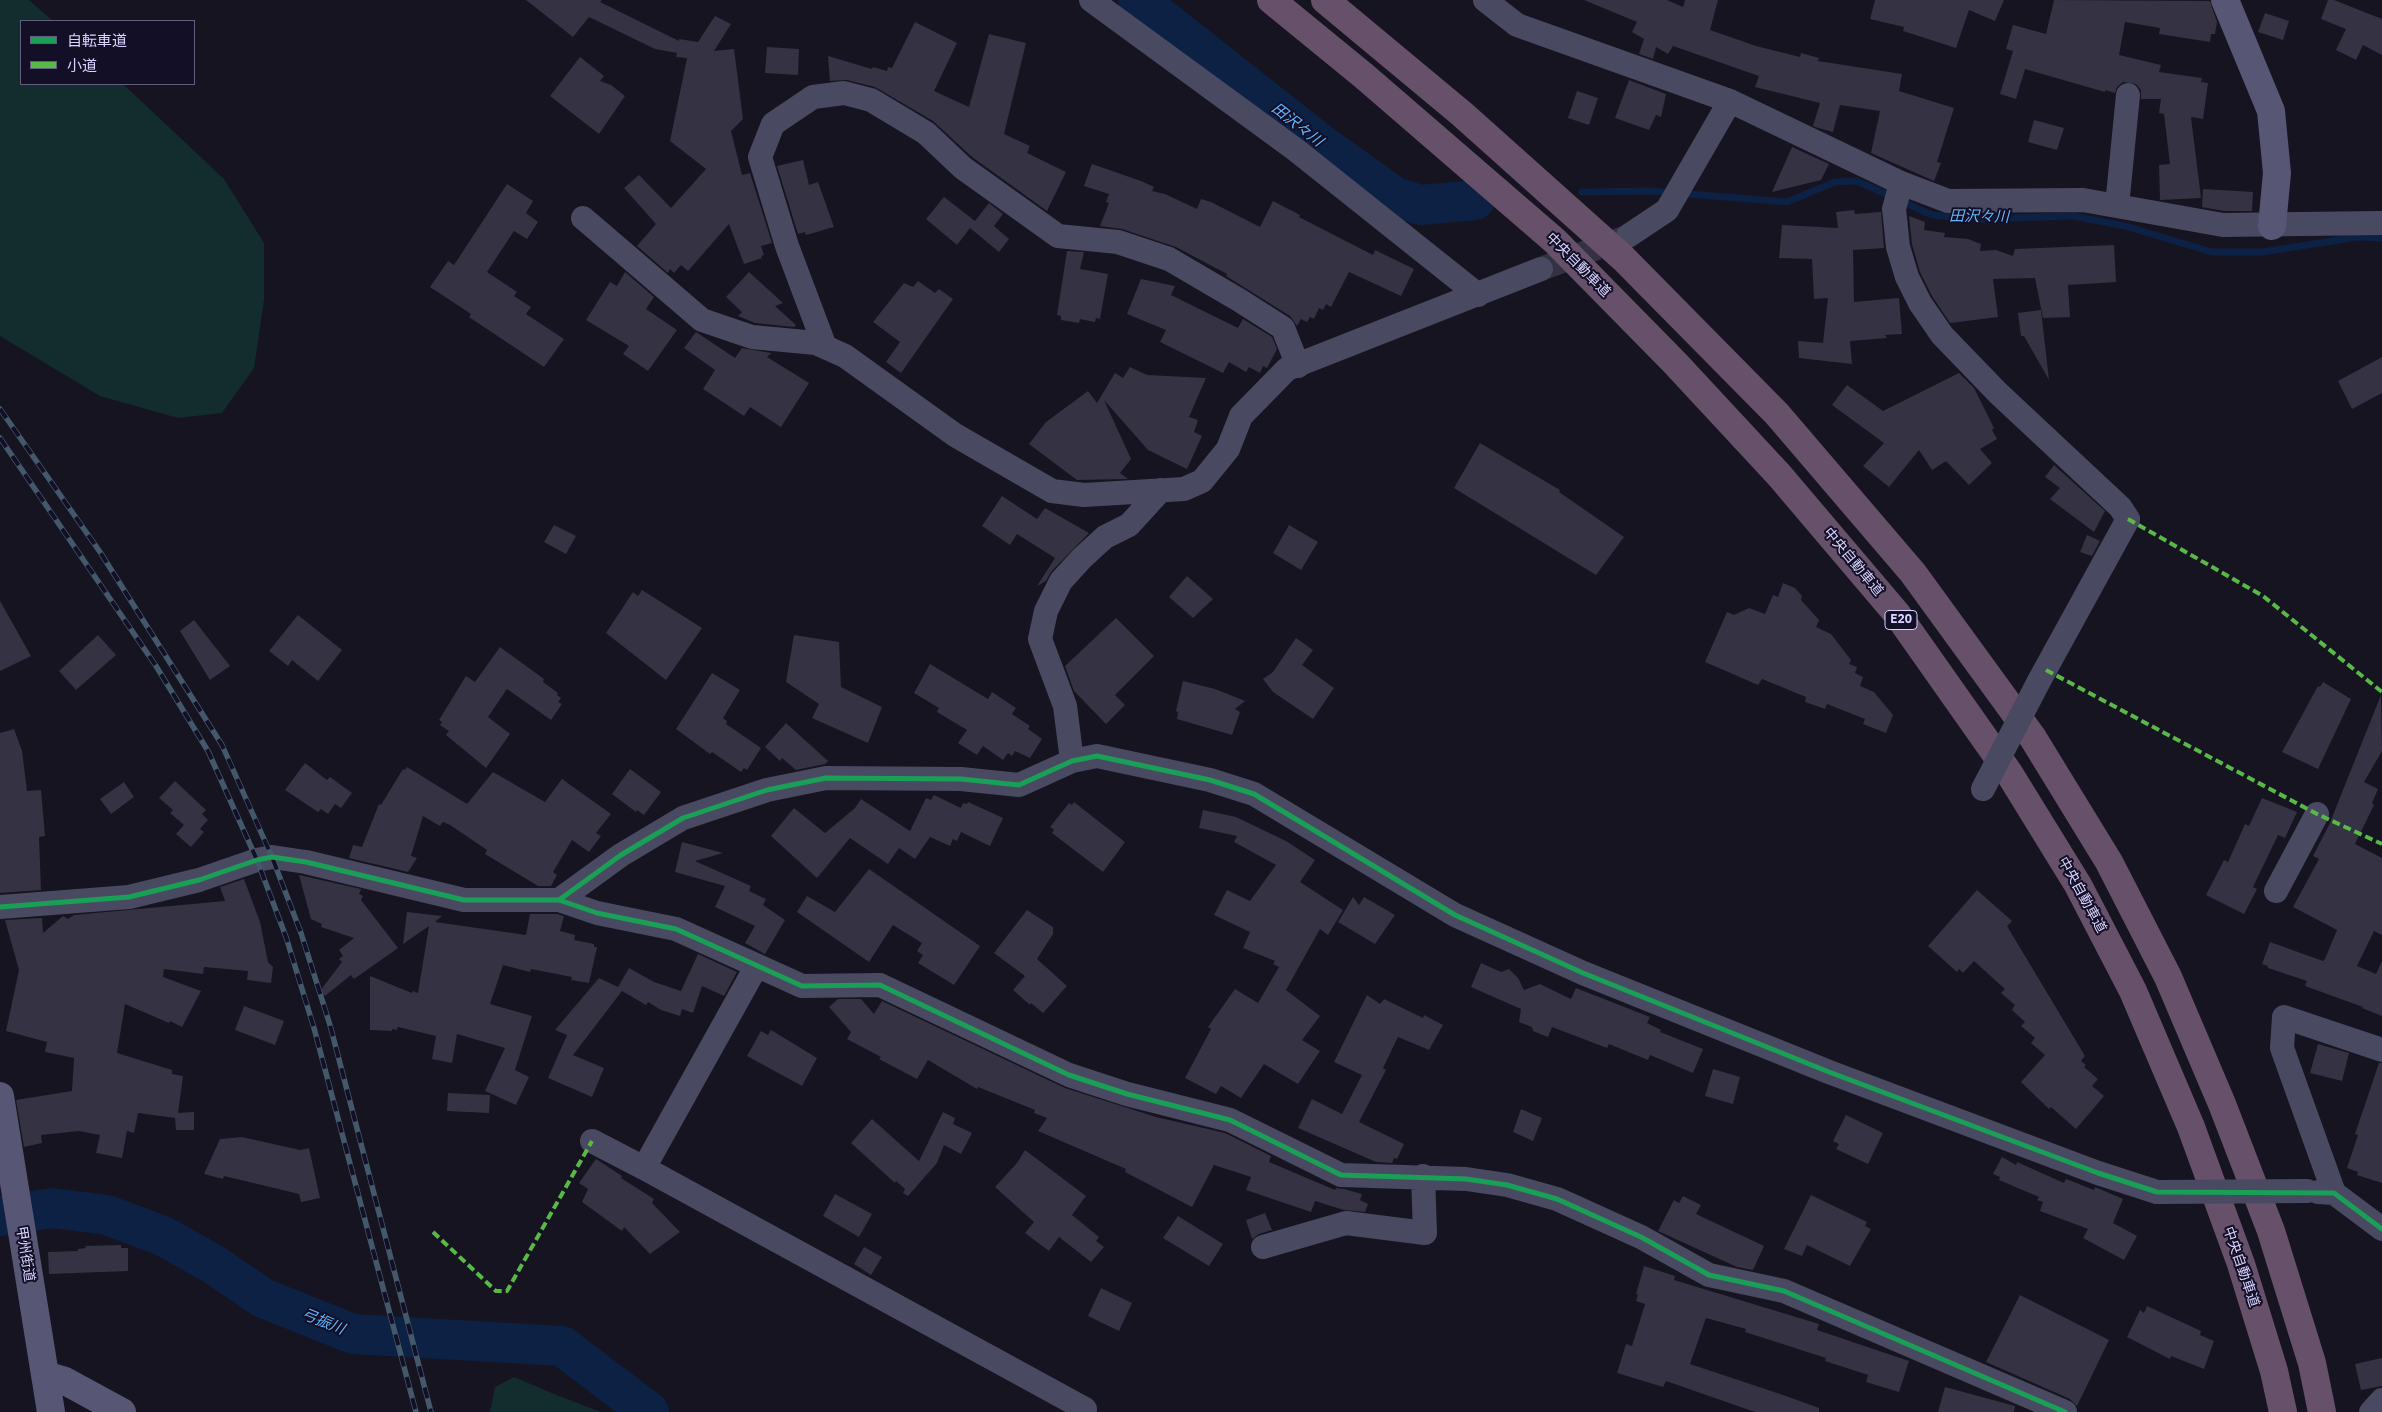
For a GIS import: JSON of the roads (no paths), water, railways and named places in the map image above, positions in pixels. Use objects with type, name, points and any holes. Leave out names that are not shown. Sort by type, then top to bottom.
[{"type":"highway","name":"中央自動車道","points":[[1271,0],[1364,76],[1555,241],[1675,363],[1766,461],[1897,614],[2009,773],[2078,885],[2133,992],[2191,1127],[2242,1264],[2274,1371],[2283,1412]]},
{"type":"highway","name":"E20","points":[[1325,0],[1462,114],[1623,258],[1777,414],[1913,573],[2033,738],[2109,862],[2176,995],[2222,1104],[2271,1231],[2312,1363],[2322,1412]]},
{"type":"main road","points":[[2225,0],[2271,112],[2277,173],[2272,226]]},
{"type":"main road","name":"甲州街道","points":[[0,1096],[48,1394]]},
{"type":"main road","points":[[48,1394],[65,1381],[122,1412]]},
{"type":"street","points":[[1091,0],[1296,150],[1478,295]]},
{"type":"street","points":[[1485,0],[1518,25],[1730,101],[1898,194],[1948,201],[2082,200],[2222,225],[2272,226],[2382,223]]},
{"type":"street","points":[[825,347],[787,246],[760,157],[773,124],[813,97],[844,93],[871,100],[926,133],[963,168],[1058,236],[1118,242],[1169,259],[1239,300],[1283,328],[1298,366]]},
{"type":"street","points":[[2117,206],[2128,95]]},
{"type":"street","points":[[1628,236],[1668,207],[1730,101]]},
{"type":"street","points":[[1898,194],[1898,247],[1907,277],[1920,303],[1942,335],[2026,420],[2120,507],[2128,519],[1982,789]]},
{"type":"street","points":[[583,218],[702,320],[752,337],[816,343],[845,356],[955,435],[1052,491],[1084,495],[1184,489],[1202,481],[1228,449],[1241,416],[1287,369],[1541,270]]},
{"type":"street","points":[[1072,761],[1065,706],[1040,639],[1046,611],[1061,581],[1082,558],[1105,537],[1129,525],[1162,490]]},
{"type":"street","points":[[559,900],[621,855],[683,818],[767,790],[826,778],[961,779],[1019,785],[1072,761],[1098,756],[1210,780],[1254,794],[1455,915],[1583,973],[1829,1072],[2098,1173],[2157,1192],[2308,1191],[2334,1193],[2382,1229]]},
{"type":"street","points":[[2276,891],[2317,814]]},
{"type":"street","points":[[0,907],[128,897],[199,880],[257,860],[272,858],[306,862],[464,900],[559,900],[596,913],[676,929],[756,967],[802,986],[880,985],[1070,1075],[1127,1094],[1230,1120],[1341,1175],[1422,1176],[1466,1179],[1507,1185],[1556,1199],[1641,1237],[1709,1275],[1784,1291],[2065,1412]]},
{"type":"street","points":[[644,1168],[756,967]]},
{"type":"street","points":[[2334,1193],[2282,1048],[2284,1017],[2382,1050]]},
{"type":"street","points":[[592,1141],[1085,1409],[1084,1412]]},
{"type":"street","points":[[1263,1247],[1346,1223],[1425,1233],[1422,1176]]},
{"type":"street","points":[[2371,1412],[2382,1400]]},
{"type":"waterway","name":"田沢々川","points":[[1138,0],[1322,145],[1395,197],[1421,205],[1475,200]]},
{"type":"waterway","name":"田沢々川","points":[[1582,192],[1651,191],[1787,202],[1835,182],[1857,181],[1932,215],[1978,219],[2073,216],[2125,226],[2212,252],[2262,252],[2358,237],[2382,238]]},
{"type":"waterway","name":"弓振川","points":[[0,1216],[52,1208],[107,1215],[163,1236],[213,1264],[263,1298],[353,1334],[562,1346],[649,1412]]},
{"type":"tunnel","points":[[1541,269],[1624,238]]},
{"type":"railway","points":[[0,409],[100,552],[222,745],[272,857],[301,933],[330,1025],[431,1412]]},
{"type":"railway","points":[[0,438],[156,666],[208,751],[257,860],[286,937],[314,1028],[416,1412]]}]
